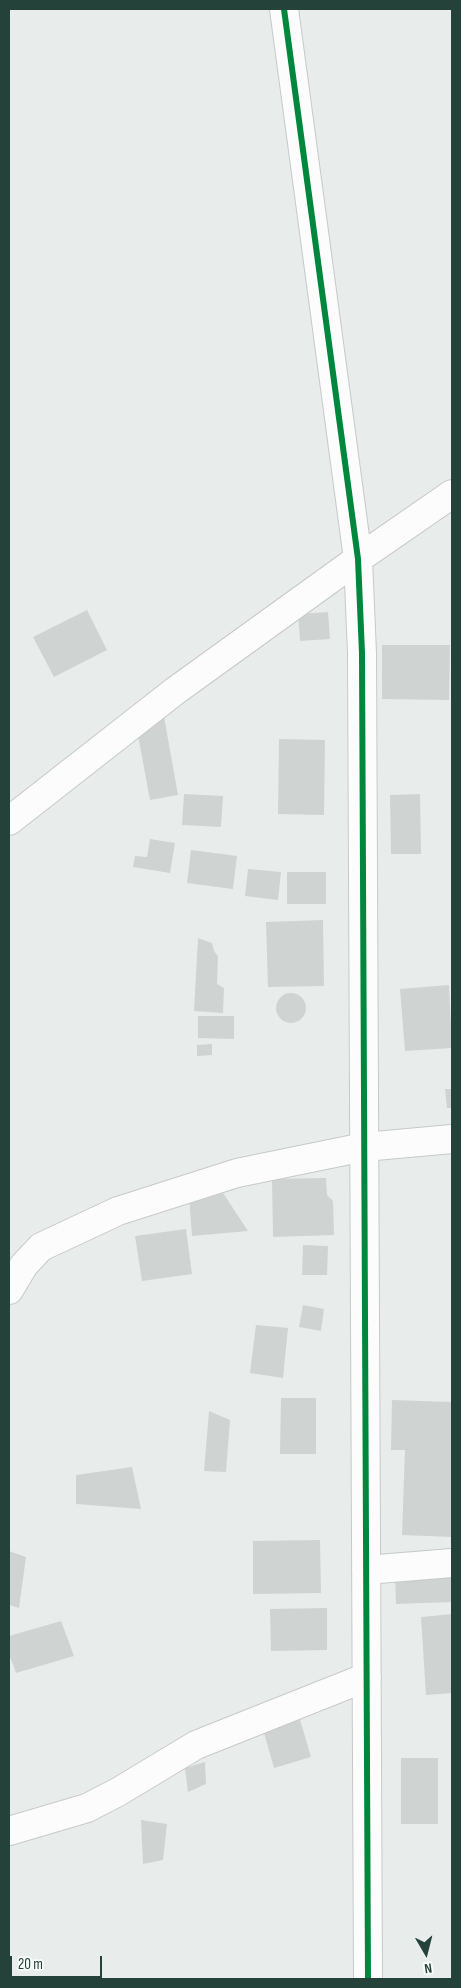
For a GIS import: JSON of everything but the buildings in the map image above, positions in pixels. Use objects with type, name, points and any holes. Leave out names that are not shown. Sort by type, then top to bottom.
[{"type":"street","points":[[284,9],[358,559],[362,663],[368,1979]]},
{"type":"street","points":[[9,821],[175,692],[358,559],[452,494]]},
{"type":"street","points":[[9,1290],[16,1263],[41,1247],[118,1211],[237,1173],[364,1147],[452,1139]]},
{"type":"street","points":[[366,1570],[452,1564]]},
{"type":"street","points":[[9,1832],[86,1808],[118,1792],[196,1745],[366,1677]]},
{"type":"cycle path","points":[[284,9],[358,559],[362,653],[368,1979]]}]
